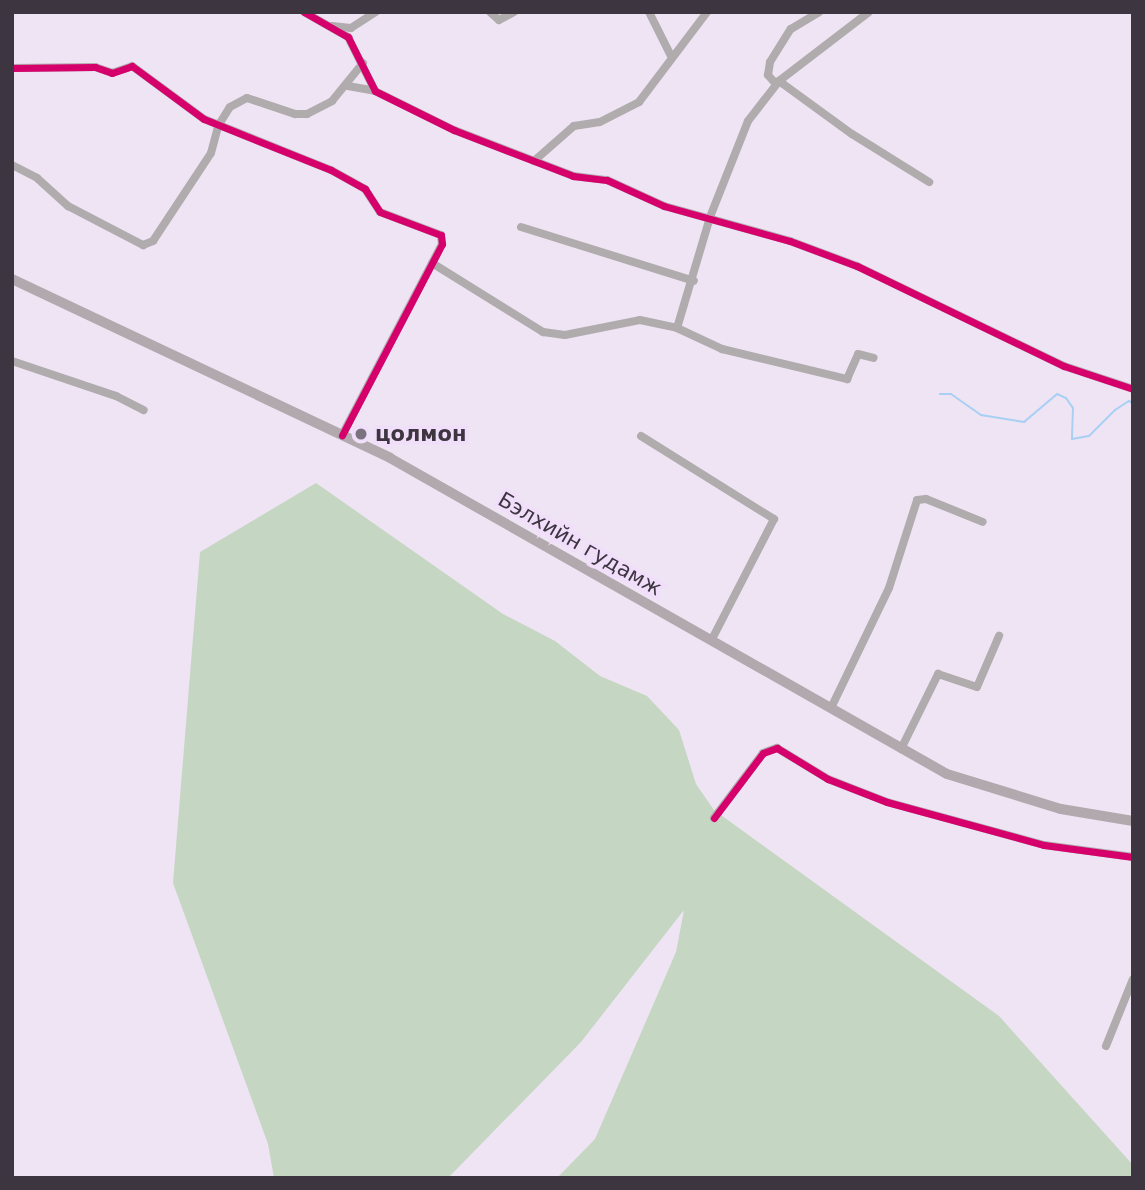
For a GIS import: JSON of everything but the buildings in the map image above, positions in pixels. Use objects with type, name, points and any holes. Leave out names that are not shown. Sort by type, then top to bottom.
[{"type":"main road","name":"Бэлхийн гудамж","points":[[12,279],[342,435],[947,774],[1008,795],[1133,821]]},
{"type":"street","points":[[304,12],[348,37],[375,91]]},
{"type":"street","points":[[329,25],[351,27],[376,12]]},
{"type":"street","points":[[490,12],[499,20],[514,12]]},
{"type":"street","points":[[649,12],[672,58]]},
{"type":"street","points":[[534,161],[574,126],[600,122],[639,102],[706,12]]},
{"type":"street","points":[[820,12],[791,29],[770,61],[768,75],[852,134],[929,182]]},
{"type":"street","points":[[677,328],[694,281],[710,217],[748,121],[777,83],[869,12]]},
{"type":"street","points":[[12,164],[37,178],[68,206],[143,245],[152,241],[211,153],[218,125],[230,107],[243,99],[301,115],[332,101],[348,86],[363,64]]},
{"type":"street","points":[[12,68],[95,67],[113,73],[132,66],[184,107],[218,125],[331,170],[365,189],[380,212],[437,231],[442,244],[342,435]]},
{"type":"street","points":[[348,86],[375,91],[454,130],[573,176],[607,180],[664,206],[710,217],[857,266],[1065,366],[1133,389]]},
{"type":"street","points":[[521,227],[694,281]]},
{"type":"street","points":[[432,263],[543,332],[565,335],[640,320],[677,328],[722,349],[847,379],[858,354],[874,359]]},
{"type":"street","points":[[12,360],[116,396],[144,410]]},
{"type":"street","points":[[640,436],[774,519],[711,641]]},
{"type":"street","points":[[831,708],[889,588],[917,500],[926,499],[983,522]]},
{"type":"street","points":[[901,750],[938,674],[977,687],[999,635]]},
{"type":"street","points":[[714,818],[763,753],[777,748],[828,779],[887,802],[1049,846],[1133,857]]},
{"type":"street","points":[[1106,1046],[1133,979]]},
{"type":"green space","points":[[316,483],[503,614],[555,641],[600,676],[647,696],[679,730],[696,784],[714,810],[999,1016],[1133,1165],[1133,1178],[557,1178],[595,1139],[676,952],[684,910],[581,1042],[448,1178],[274,1178],[268,1144],[173,883],[200,552]]},
{"type":"waterway","points":[[940,394],[951,394],[981,415],[1024,422],[1057,394],[1066,398],[1073,408],[1072,439],[1089,436],[1115,410],[1129,401],[1133,404]]},
{"type":"cycle path","points":[[304,12],[348,37],[375,91],[454,130],[573,176],[607,180],[664,206],[790,241],[857,266],[1064,366],[1133,389]]},
{"type":"cycle path","points":[[12,68],[95,67],[112,73],[132,66],[204,119],[331,170],[365,189],[380,212],[441,235],[442,244],[342,435]]},
{"type":"cycle path","points":[[714,818],[763,753],[777,748],[828,779],[887,802],[1044,845],[1133,857]]},
{"type":"place","name":"цолмон","points":[[361,434]]}]
